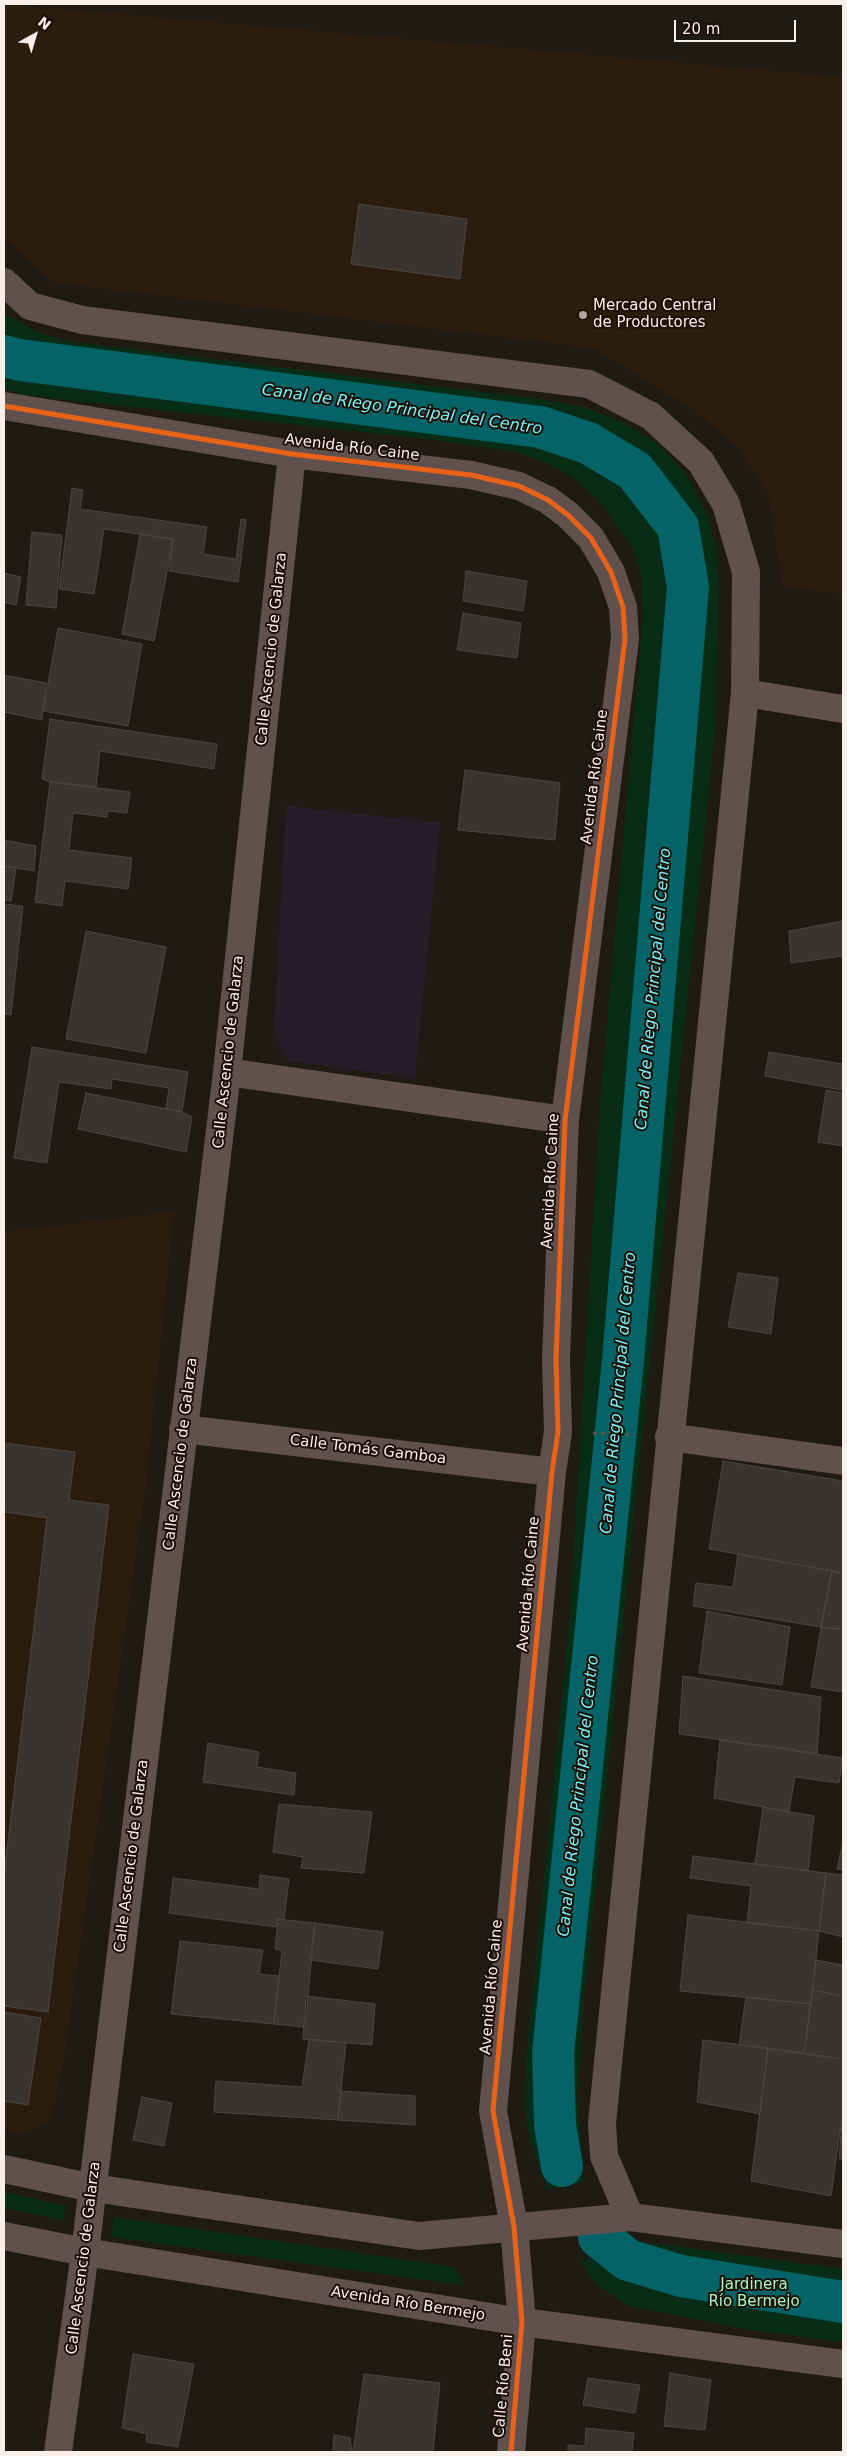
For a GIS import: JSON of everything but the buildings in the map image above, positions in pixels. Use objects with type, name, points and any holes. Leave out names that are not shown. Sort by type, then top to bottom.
[{"type":"main road","points":[[4,2169],[92,2188],[419,2236],[630,2217],[843,2244]]},
{"type":"main road","name":"Avenida Río Bermejo","points":[[4,2236],[85,2252],[522,2322],[843,2364]]},
{"type":"street","points":[[4,282],[30,306],[82,320],[589,384],[651,416],[701,462],[726,504],[746,572],[745,694],[602,2124],[604,2156],[630,2217]]},
{"type":"street","name":"Avenida Río Caine","points":[[4,406],[292,454],[471,475],[519,486],[548,500],[568,515],[591,538],[611,572],[623,606],[625,639],[565,1120],[556,1359],[558,1432],[552,1472],[493,2111],[514,2227],[522,2322]]},
{"type":"street","name":"Calle Ascencio de Galarza","points":[[58,2452],[85,2252],[227,1072],[292,454]]},
{"type":"street","points":[[745,694],[843,709]]},
{"type":"street","points":[[227,1072],[565,1120]]},
{"type":"street","name":"Calle Tomás Gamboa","points":[[184,1429],[552,1472]]},
{"type":"street","points":[[670,1437],[843,1461]]},
{"type":"street","name":"Calle Río Beni","points":[[511,2452],[522,2322]]},
{"type":"path","points":[[602,1434],[622,1434]]},
{"type":"shaded area","name":"Mercado Central de Productores","points":[[4,4],[843,77],[843,594],[783,586],[768,493],[736,446],[691,408],[594,348],[52,282],[4,238]]},
{"type":"shaded area","points":[[286,806],[440,823],[415,1078],[288,1061],[274,1033]]},
{"type":"shaded area","points":[[174,1212],[146,1485],[64,2059],[51,2119],[22,2135],[4,2131],[4,1232]]},
{"type":"green space","points":[[4,313],[37,332],[65,341],[540,399],[584,407],[626,424],[659,445],[683,470],[706,511],[716,547],[719,590],[715,730],[583,2012],[577,2098],[584,2182],[547,2190],[530,2141],[524,2108],[526,2058],[570,1614],[601,1092],[643,617],[641,572],[632,546],[598,499],[571,476],[547,463],[516,452],[436,440],[24,395],[4,389]]},
{"type":"green space","points":[[4,2192],[66,2206],[63,2220],[4,2208]]},
{"type":"green space","points":[[114,2217],[454,2267],[464,2285],[112,2237]]},
{"type":"green space","name":"Jardinera Río Bermejo","points":[[653,2243],[843,2269],[843,2342],[745,2329],[626,2305],[592,2280],[581,2260]]},
{"type":"waterway","name":"Canal de Riego Principal del Centro","points":[[4,356],[20,360],[540,427],[588,443],[635,471],[678,527],[688,587],[623,1360],[553,2054],[555,2125],[562,2166]]},
{"type":"waterway","name":"Canal de Riego Principal del Centro","points":[[599,2237],[628,2260],[681,2276],[843,2302]]},
{"type":"cycle path","points":[[4,406],[292,454],[471,475],[519,486],[548,500],[568,515],[591,538],[611,572],[623,607],[625,639],[565,1120],[556,1359],[558,1432],[552,1472],[493,2111],[514,2227],[522,2322],[511,2452]]},
{"type":"place","name":"Mercado Central de Productores","points":[[583,315]]}]
